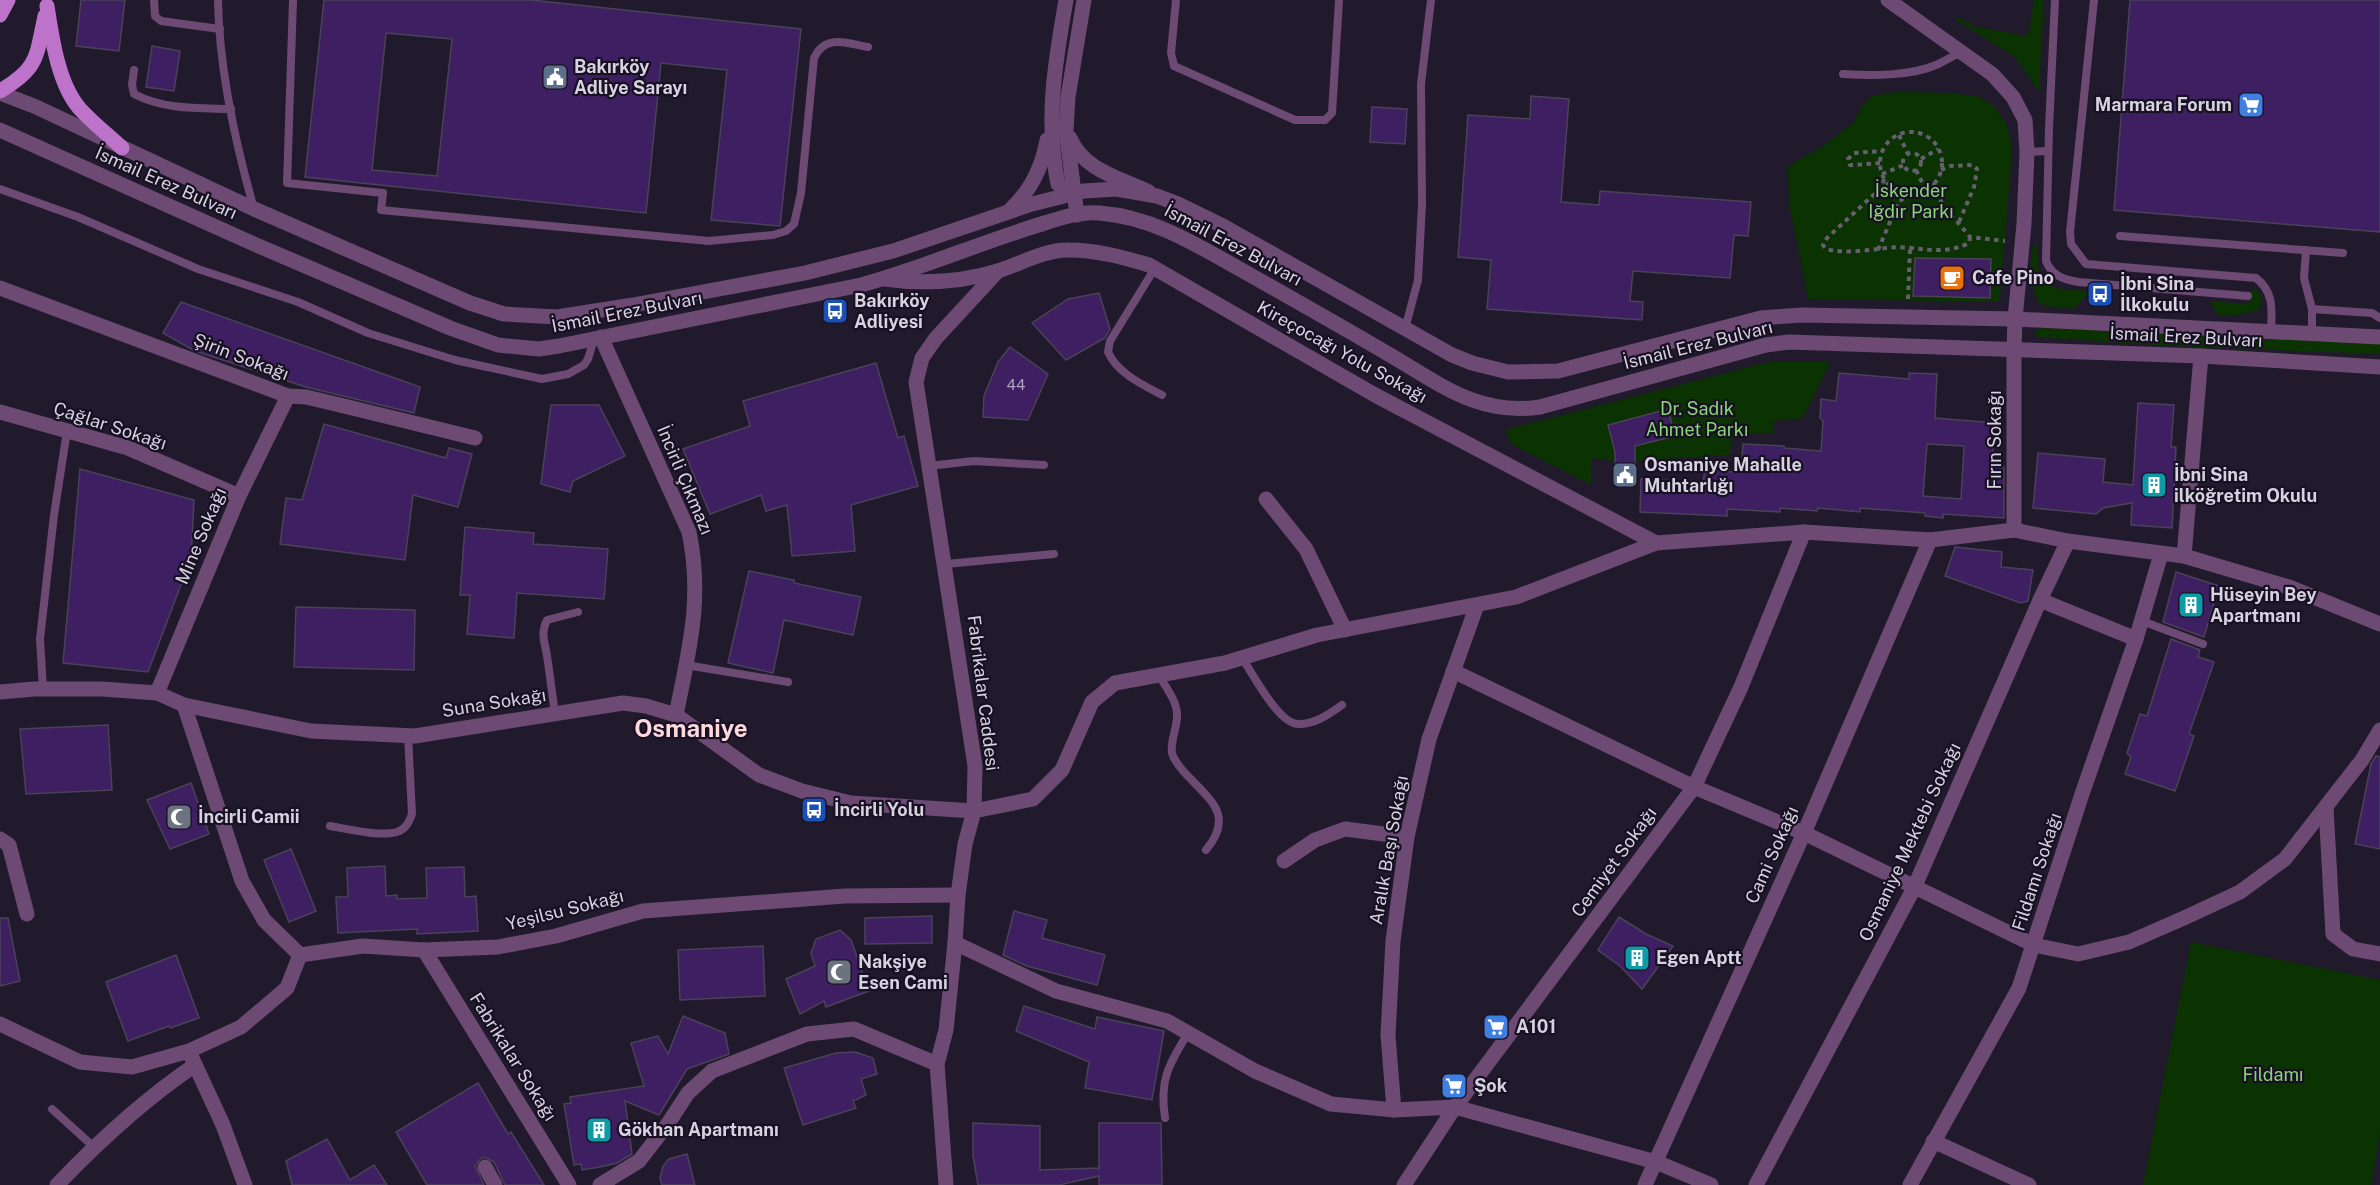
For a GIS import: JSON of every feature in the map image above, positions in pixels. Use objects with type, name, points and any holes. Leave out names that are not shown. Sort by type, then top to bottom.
[{"type":"main road","points":[[0,15],[8,0]]},
{"type":"main road","points":[[0,92],[21,78],[32,66],[48,3]]},
{"type":"main road","points":[[48,3],[53,42],[63,77],[73,98],[79,108],[122,148]]},
{"type":"street","points":[[1009,211],[1020,200],[1040,169],[1051,113],[1066,0]]},
{"type":"street","points":[[1077,215],[1072,194],[1066,130],[1068,97],[1084,0]]},
{"type":"street","name":"Fırın Sokağı","points":[[1888,0],[1992,74],[2013,97],[2025,120],[2027,152],[2014,349],[2014,530]]},
{"type":"street","name":"İsmail Erez Bulvarı","points":[[0,92],[254,209],[470,303],[504,314],[557,317],[804,273],[893,251],[1009,211],[1072,194],[1116,189],[1157,196],[1223,226],[1452,355],[1472,363],[1508,372],[1536,373],[1581,366],[1761,318],[1848,315],[2016,319],[2380,337]]},
{"type":"street","points":[[1051,113],[1053,162],[1058,184],[1072,194]]},
{"type":"street","name":"İsmail Erez Bulvarı","points":[[0,130],[383,300],[498,345],[539,348],[560,346],[884,279],[1021,231],[1095,212],[1131,217],[1162,227],[1330,320],[1455,393],[1484,406],[1507,409],[1540,406],[1766,345],[1789,342],[2201,356],[2380,367]]},
{"type":"street","points":[[1066,130],[1080,155],[1092,166],[1157,196]]},
{"type":"street","name":"Kireçocağı Yolu Sokağı","points":[[884,279],[907,282],[933,281],[998,270],[1017,261],[1066,250],[1110,254],[1155,268],[1375,395],[1656,543]]},
{"type":"street","name":"Fabrikalar Caddesi","points":[[946,1185],[937,1064],[946,1030],[955,943],[957,895],[965,844],[974,811],[975,766],[946,564],[928,466],[916,382],[922,358],[998,270]]},
{"type":"street","name":"Şirin Sokağı","points":[[0,288],[288,396],[325,402],[475,438]]},
{"type":"street","name":"İncirli Çıkmazı","points":[[597,338],[689,532],[695,562],[696,589],[686,665],[676,716]]},
{"type":"street","points":[[2184,556],[2201,356]]},
{"type":"street","name":"Mine Sokağı","points":[[157,693],[239,496],[288,396]]},
{"type":"street","name":"Çağlar Sokağı","points":[[0,412],[128,448],[239,496]]},
{"type":"street","points":[[1266,499],[1306,549],[1345,630]]},
{"type":"street","name":"Suna Sokağı","points":[[0,692],[102,689],[157,693],[184,705],[311,731],[408,735],[623,703],[646,706],[676,716],[759,775],[802,792],[851,803],[974,811],[1033,799],[1062,770],[1092,702],[1115,683],[1225,663],[1317,635],[1516,597],[1656,543],[1804,532],[1930,540],[2014,530],[2068,541],[2184,556],[2289,587],[2380,624]]},
{"type":"street","name":"Cemiyet Sokağı","points":[[1404,1185],[1455,1107],[1694,787],[1741,687],[1804,532]]},
{"type":"street","name":"Cami Sokağı","points":[[1645,1185],[1804,833],[1930,540]]},
{"type":"street","name":"Osmaniye Mektebi Sokağı","points":[[1756,1185],[1914,888],[2068,541]]},
{"type":"street","name":"Fildamı Sokağı","points":[[1910,1185],[1932,1141],[2019,988],[2082,794],[2142,621],[2161,554]]},
{"type":"street","points":[[2040,600],[2136,639]]},
{"type":"street","name":"Aralık Başı Sokağı","points":[[1394,1110],[1388,1035],[1393,941],[1407,837],[1429,739],[1477,605]]},
{"type":"street","points":[[1453,671],[1694,787],[1804,833],[2034,945],[2078,954],[2130,942],[2184,918],[2240,892],[2285,859],[2362,760],[2380,730]]},
{"type":"street","points":[[57,1185],[192,1058],[241,1026],[286,988],[300,955],[264,920],[242,881],[184,705]]},
{"type":"street","points":[[2326,807],[2333,934],[2353,949],[2380,954]]},
{"type":"street","points":[[1284,861],[1315,840],[1345,829],[1407,837]]},
{"type":"street","points":[[0,839],[9,846],[27,914]]},
{"type":"street","name":"Yeşilsu Sokağı","points":[[300,955],[363,946],[424,950],[509,945],[556,936],[643,911],[844,896],[957,895]]},
{"type":"street","points":[[955,943],[1056,991],[1167,1021],[1255,1071],[1331,1104],[1394,1110],[1455,1107],[1656,1162],[1711,1185]]},
{"type":"street","name":"Fabrikalar Sokağı","points":[[424,950],[569,1185]]},
{"type":"street","points":[[0,1024],[80,1062],[132,1067],[192,1058]]},
{"type":"street","points":[[600,1185],[639,1161],[688,1093],[712,1071],[807,1034],[854,1029],[937,1064]]},
{"type":"street","points":[[192,1058],[223,1125],[245,1185]]},
{"type":"street","points":[[1932,1141],[2029,1185]]},
{"type":"street","points":[[485,1167],[495,1185]]},
{"type":"lane","points":[[154,0],[155,16],[161,21],[220,29]]},
{"type":"lane","points":[[218,0],[231,109],[240,157],[254,209]]},
{"type":"lane","points":[[292,0],[287,183],[383,193],[381,210],[709,241],[773,235],[786,231],[794,224],[801,194],[814,58],[826,43],[840,42],[868,47]]},
{"type":"lane","points":[[1176,0],[1171,53],[1174,66],[1295,120],[1309,121],[1325,120],[1332,113],[1339,0]]},
{"type":"lane","points":[[1405,329],[1418,280],[1422,204],[1421,84],[1431,0]]},
{"type":"lane","points":[[2055,0],[2046,261],[2054,274],[2064,280],[2078,282],[2248,296]]},
{"type":"lane","points":[[2094,0],[2070,232],[2071,244],[2086,264],[2256,278],[2268,290],[2273,304],[2271,331]]},
{"type":"lane","points":[[1843,74],[1869,76],[1915,71],[1935,66],[1962,51]]},
{"type":"lane","points":[[134,70],[132,85],[134,94],[143,99],[176,108],[231,109]]},
{"type":"lane","points":[[2027,152],[2048,151]]},
{"type":"lane","points":[[0,189],[78,217],[198,269],[298,302],[368,333],[455,360],[542,379],[568,374],[584,365],[597,338]]},
{"type":"lane","points":[[2120,236],[2343,253]]},
{"type":"lane","points":[[2306,250],[2304,278],[2312,309],[2312,333]]},
{"type":"lane","points":[[1155,268],[1110,341],[1108,352],[1121,369],[1141,384],[1162,395]]},
{"type":"lane","points":[[2312,309],[2372,313],[2380,318]]},
{"type":"lane","points":[[43,689],[40,639],[54,515],[67,431]]},
{"type":"lane","points":[[928,466],[974,461],[1044,465]]},
{"type":"lane","points":[[946,564],[1054,554]]},
{"type":"lane","points":[[555,713],[547,654],[543,644],[543,627],[547,620],[578,612]]},
{"type":"lane","points":[[2142,621],[2203,644]]},
{"type":"lane","points":[[1242,658],[1279,713],[1291,723],[1300,724],[1319,720],[1342,705]]},
{"type":"lane","points":[[686,665],[788,682]]},
{"type":"lane","points":[[1158,674],[1178,714],[1172,741],[1172,754],[1176,764],[1208,797],[1220,817],[1220,829],[1206,850]]},
{"type":"lane","points":[[330,826],[397,832],[408,825],[412,814],[408,735]]},
{"type":"lane","points":[[1165,1118],[1163,1093],[1168,1065],[1188,1033]]},
{"type":"lane","points":[[52,1109],[95,1148]]},
{"type":"path","points":[[1878,250],[1899,201],[1926,190],[1934,183],[1941,170],[1938,150],[1931,140],[1916,133],[1899,135],[1892,139],[1883,150],[1880,163],[1883,176],[1882,187],[1842,223],[1823,245],[1830,250],[1878,250],[1886,248],[1944,250],[1969,243],[1970,237],[1937,194],[1934,183]]},
{"type":"path","points":[[1899,135],[1908,154]]},
{"type":"path","points":[[1880,163],[1850,165],[1848,159],[1854,153],[1872,153],[1883,150]]},
{"type":"path","points":[[1920,159],[1938,150]]},
{"type":"path","points":[[1908,154],[1916,154],[1920,159],[1920,166],[1916,170],[1910,170],[1904,165],[1904,158],[1908,154]]},
{"type":"path","points":[[1883,176],[1904,165]]},
{"type":"path","points":[[1941,170],[1950,166],[1973,165],[1977,169],[1974,187],[1959,222]]},
{"type":"path","points":[[1916,170],[1926,190]]},
{"type":"path","points":[[1883,176],[1898,191],[1915,194]]},
{"type":"path","points":[[1970,237],[2005,241]]},
{"type":"path","points":[[1908,299],[1910,249]]},
{"type":"green space","points":[[2034,0],[2044,0],[2039,92],[2015,57],[1956,20],[1958,17],[1975,27],[2028,36]]},
{"type":"green space","name":"İskender Iğdır Parkı","points":[[1898,92],[1953,93],[1980,97],[1995,107],[2006,124],[2011,141],[2011,167],[2000,297],[1997,302],[1808,299],[1789,203],[1788,166],[1823,146],[1854,122],[1861,107],[1872,96]]},
{"type":"green space","points":[[2033,245],[2037,245],[2039,271],[2048,284],[2065,289],[2090,291],[2074,309],[2046,306],[2038,302],[2029,275]]},
{"type":"green space","points":[[2251,290],[2258,290],[2262,301],[2258,310],[2244,314],[2218,316],[2210,301],[2249,304]]},
{"type":"green space","points":[[2038,329],[2380,344],[2380,354],[2171,346],[2037,337],[2034,333]]},
{"type":"green space","name":"Dr. Sadık Ahmet Parkı","points":[[1831,361],[1803,418],[1774,421],[1773,434],[1733,433],[1729,455],[1618,462],[1592,458],[1591,485],[1511,444],[1505,430],[1769,362]]},
{"type":"green space","name":"Fildamı","points":[[2191,942],[2380,980],[2380,1133],[2371,1185],[2143,1185]]},
{"type":"building","points":[[81,0],[125,0],[119,51],[76,46]]},
{"type":"building","points":[[324,0],[531,0],[801,29],[780,226],[711,220],[727,70],[661,63],[646,213],[305,177]],"holes":[[[386,33],[452,39],[437,176],[372,170]]]},
{"type":"building","name":"Marmara Forum","points":[[2130,0],[2380,0],[2380,232],[2114,210]]},
{"type":"building","points":[[152,46],[180,51],[174,91],[146,87]]},
{"type":"building","points":[[1531,96],[1569,99],[1561,202],[1599,205],[1600,191],[1751,202],[1748,236],[1734,235],[1730,278],[1633,271],[1630,301],[1643,302],[1642,320],[1487,309],[1491,260],[1458,257],[1468,115],[1530,119]]},
{"type":"building","points":[[1372,107],[1407,109],[1405,144],[1370,142]]},
{"type":"building","name":"Cafe Pino","points":[[1915,258],[1991,259],[1990,298],[1913,296]]},
{"type":"building","points":[[1099,293],[1110,329],[1105,338],[1066,360],[1032,323],[1068,299]]},
{"type":"building","points":[[181,302],[420,387],[414,413],[306,387],[195,351],[163,333]]},
{"type":"building","points":[[1010,347],[1048,374],[1028,420],[983,417],[984,396],[998,362]]},
{"type":"building","points":[[876,363],[898,438],[904,436],[918,486],[851,505],[855,551],[792,556],[787,505],[766,511],[761,495],[710,514],[683,449],[750,426],[743,401]]},
{"type":"building","points":[[1839,373],[1909,379],[1909,373],[1937,374],[1935,418],[1995,423],[1992,466],[2004,467],[2004,518],[1943,514],[1943,518],[1925,516],[1925,513],[1860,508],[1860,512],[1818,508],[1817,511],[1780,508],[1780,512],[1727,509],[1727,516],[1640,512],[1641,479],[1703,482],[1705,469],[1741,473],[1743,444],[1821,451],[1823,421],[1820,418],[1821,399],[1836,401]],"holes":[[[1927,444],[1964,446],[1961,499],[1923,496]]]},
{"type":"building","points":[[2138,403],[2174,405],[2171,447],[2176,447],[2172,528],[2131,525],[2132,503],[2103,508],[2096,514],[2033,508],[2038,453],[2105,459],[2103,482],[2133,485]]},
{"type":"building","points":[[551,405],[599,405],[625,456],[573,481],[570,492],[541,484]]},
{"type":"building","points":[[1668,409],[1675,436],[1635,446],[1635,485],[1615,484],[1615,452],[1608,425]]},
{"type":"building","points":[[324,424],[446,458],[449,448],[472,454],[458,507],[413,495],[405,560],[280,544],[286,498],[302,500]]},
{"type":"building","points":[[80,469],[194,500],[191,558],[148,672],[63,663]]},
{"type":"building","points":[[465,527],[534,533],[533,544],[608,549],[604,599],[517,593],[514,638],[467,634],[470,595],[460,595]]},
{"type":"building","points":[[1955,547],[2002,552],[2001,567],[2033,570],[2028,601],[2021,603],[1945,576]]},
{"type":"building","points":[[749,571],[861,597],[853,635],[784,620],[773,673],[728,663]]},
{"type":"building","name":"Hüseyin Bey Apartmanı","points":[[2176,572],[2219,586],[2204,637],[2163,622]]},
{"type":"building","points":[[296,607],[415,610],[414,670],[294,667]]},
{"type":"building","points":[[2171,639],[2200,650],[2198,657],[2214,662],[2189,734],[2194,736],[2175,791],[2125,774],[2131,757],[2127,753],[2140,714],[2147,716]]},
{"type":"building","points":[[108,725],[112,790],[26,794],[20,729]]},
{"type":"building","points":[[2376,756],[2380,757],[2380,849],[2355,844],[2371,764]]},
{"type":"building","name":"İncirli Camii","points":[[191,783],[209,834],[170,849],[147,800]]},
{"type":"building","points":[[291,849],[316,911],[289,922],[264,860]]},
{"type":"building","points":[[385,866],[386,896],[397,895],[397,899],[427,898],[426,868],[464,867],[465,897],[476,896],[478,931],[417,934],[417,929],[338,933],[336,897],[348,897],[347,868]]},
{"type":"building","points":[[1014,911],[1047,920],[1042,938],[1105,955],[1097,985],[1027,966],[1003,955]]},
{"type":"building","points":[[932,916],[932,943],[865,944],[865,918]]},
{"type":"building","name":"Egen Aptt","points":[[1619,917],[1646,934],[1673,946],[1642,989],[1620,966],[1598,950]]},
{"type":"building","points":[[0,918],[8,918],[20,981],[0,986]]},
{"type":"building","name":"Nakşiye Esen Cami","points":[[840,930],[851,940],[869,991],[826,1007],[824,1001],[800,1014],[786,979],[815,966],[811,953],[816,939]]},
{"type":"building","points":[[763,946],[765,996],[680,1000],[678,950]]},
{"type":"building","points":[[176,955],[199,1018],[128,1041],[106,982]]},
{"type":"building","points":[[1024,1006],[1095,1029],[1097,1017],[1164,1031],[1152,1100],[1085,1088],[1089,1062],[1016,1031]]},
{"type":"building","points":[[683,1016],[725,1033],[729,1054],[687,1069],[659,1115],[625,1101],[632,1154],[617,1163],[600,1167],[582,1170],[581,1164],[574,1165],[564,1104],[571,1103],[570,1097],[644,1086],[631,1043],[658,1036],[668,1054]]},
{"type":"building","points":[[855,1052],[873,1058],[877,1074],[861,1079],[866,1095],[853,1101],[856,1108],[803,1125],[784,1068],[836,1053]]},
{"type":"building","points":[[478,1083],[508,1134],[511,1132],[544,1185],[505,1185],[494,1162],[485,1157],[480,1159],[475,1166],[484,1185],[427,1185],[396,1132]]},
{"type":"building","points":[[973,1123],[1040,1126],[1040,1170],[1098,1168],[1099,1170],[1099,1123],[1161,1123],[1162,1185],[1099,1185],[1099,1176],[1059,1185],[978,1185],[973,1156]]},
{"type":"building","points":[[327,1139],[350,1180],[374,1165],[387,1185],[292,1185],[286,1161]]},
{"type":"building","points":[[687,1154],[695,1185],[662,1185],[660,1178],[663,1166],[669,1159]]},
{"type":"place","name":"Bakırköy Adliye Sarayı","points":[[555,77]]},
{"type":"place","name":"Marmara Forum","points":[[2251,105]]},
{"type":"place","name":"Cafe Pino","points":[[1952,278]]},
{"type":"place","name":"İbni Sina İlkokulu","points":[[2100,294]]},
{"type":"place","name":"Bakırköy Adliyesi","points":[[835,311]]},
{"type":"place","name":"Osmaniye Mahalle Muhtarlığı","points":[[1625,475]]},
{"type":"place","name":"İbni Sina ilköğretim Okulu","points":[[2154,485]]},
{"type":"place","name":"Hüseyin Bey Apartmanı","points":[[2191,605]]},
{"type":"place","name":"İncirli Yolu","points":[[814,810]]},
{"type":"place","name":"İncirli Camii","points":[[179,817]]},
{"type":"place","name":"Egen Aptt","points":[[1637,958]]},
{"type":"place","name":"Nakşiye Esen Cami","points":[[839,972]]},
{"type":"place","name":"A101","points":[[1496,1027]]},
{"type":"place","name":"Şok","points":[[1454,1086]]},
{"type":"place","name":"Gökhan Apartmanı","points":[[599,1130]]},
{"type":"district","name":"Osmaniye","points":[[691,729]]}]
